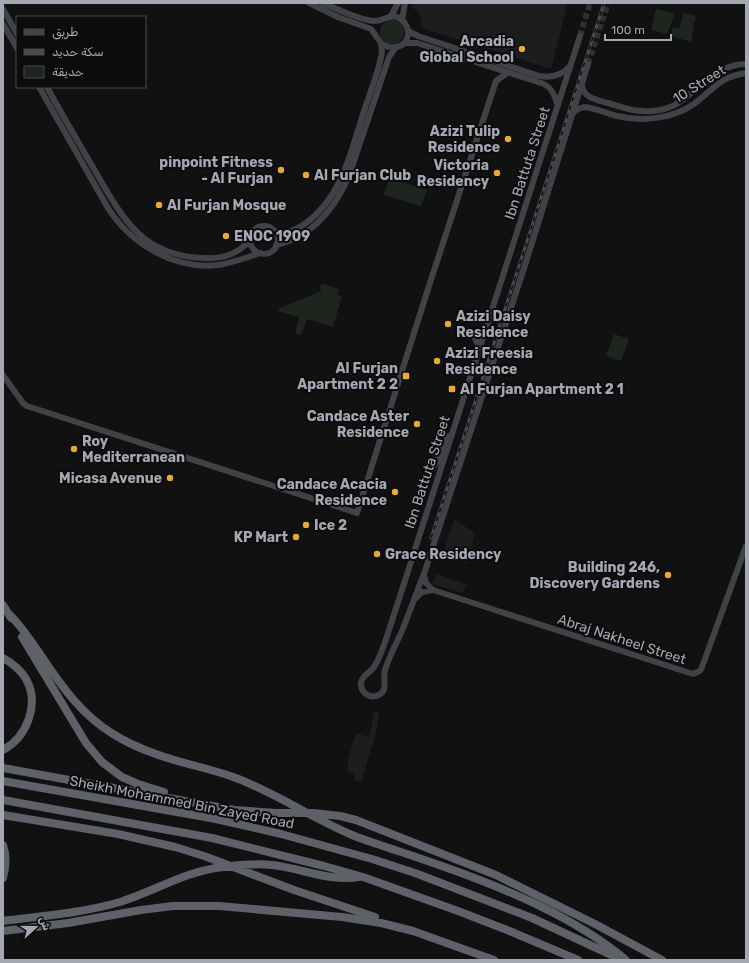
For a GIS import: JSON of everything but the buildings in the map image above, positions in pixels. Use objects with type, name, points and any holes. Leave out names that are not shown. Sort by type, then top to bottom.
[{"type":"highway","points":[[3,605],[86,743],[102,762],[122,778],[197,803]]},
{"type":"highway","points":[[9,614],[22,628],[68,694],[89,716],[107,730],[127,742],[166,758],[236,778],[273,795],[326,824],[382,846],[464,874],[518,896],[580,927],[601,940],[626,960]]},
{"type":"highway","points":[[3,658],[12,663],[26,679],[32,699],[31,709],[25,728],[13,744],[3,750]]},
{"type":"highway","points":[[3,768],[255,812],[313,813],[340,816],[356,820],[496,875],[595,924],[662,960]]},
{"type":"highway","name":"Sheikh Mohammed Bin Zayed Road","points":[[3,781],[216,819],[281,834],[372,859],[415,873],[532,918],[622,960]]},
{"type":"highway","points":[[3,800],[212,838],[276,853],[363,877],[507,930],[578,960]]},
{"type":"highway","points":[[3,815],[118,834],[183,849],[494,960]]},
{"type":"highway","points":[[3,845],[6,858],[6,867],[3,878]]},
{"type":"highway","points":[[3,921],[71,913],[98,908],[122,902],[195,873],[223,867],[272,865],[338,879],[363,877]]},
{"type":"highway","points":[[3,931],[62,924],[141,910],[188,906],[219,906],[342,917],[375,921],[400,927]]},
{"type":"street","points":[[275,232],[289,232],[303,225],[320,211],[334,194],[344,174],[378,70],[382,52],[381,44],[373,31],[338,17],[309,3]]},
{"type":"street","points":[[276,245],[294,239],[315,225],[332,208],[342,193],[389,57],[396,48],[404,43],[407,38],[408,31],[406,25],[397,17],[391,16],[377,21],[370,20],[324,3]]},
{"type":"street","points":[[391,16],[398,3]]},
{"type":"street","points":[[402,20],[405,3]]},
{"type":"street","points":[[3,9],[16,32]]},
{"type":"street","points":[[377,36],[377,26],[383,19]]},
{"type":"street","points":[[3,24],[16,46]]},
{"type":"street","points":[[408,31],[418,36],[539,76],[556,76],[570,66]]},
{"type":"street","name":"Ibn Battuta Street","points":[[580,36],[391,624],[375,665],[362,679],[361,687],[368,695],[375,696],[384,691],[385,669],[414,600],[424,571],[526,262],[588,64]]},
{"type":"street","points":[[404,43],[417,44],[547,86],[553,92],[558,106]]},
{"type":"street","points":[[381,44],[396,48]]},
{"type":"street","name":"10 Street","points":[[582,86],[583,91],[590,98],[643,111],[660,110],[678,103],[690,96],[710,77],[722,70],[746,64]]},
{"type":"street","points":[[3,375],[23,403],[27,406],[357,513],[496,81],[506,73]]},
{"type":"street","name":"10 Street","points":[[573,112],[581,107],[587,107],[616,116],[640,120],[662,117],[683,110],[693,104],[722,80],[731,76],[746,73]]},
{"type":"street","points":[[40,88],[74,141],[119,212],[135,230],[150,242],[177,254],[192,257],[226,257],[245,246],[257,227],[265,226],[269,227],[275,232],[277,238],[276,245],[271,251],[264,254],[260,253],[233,262],[217,265],[200,265],[177,261],[145,246],[130,235],[114,218],[74,141],[48,88]]},
{"type":"street","points":[[640,120],[643,111]]},
{"type":"street","points":[[250,240],[252,247],[260,253]]},
{"type":"street","points":[[473,334],[480,349]]},
{"type":"street","points":[[428,474],[437,462],[445,442],[454,428]]},
{"type":"street","name":"Abraj Nakheel Street","points":[[433,590],[694,674],[700,671],[702,667],[746,546]]},
{"type":"street","points":[[424,571],[425,580],[428,586],[433,590]]},
{"type":"street","points":[[414,600],[422,592],[433,590]]},
{"type":"shaded area","name":"Arcadia Global School","points":[[414,3],[568,3],[551,69],[422,28],[421,17],[412,7]]},
{"type":"shaded area","points":[[454,519],[475,533],[467,563],[443,554]]},
{"type":"shaded area","points":[[436,574],[466,584],[463,593],[432,584]]},
{"type":"shaded area","points":[[373,711],[379,711],[378,726],[361,783],[354,780],[355,776],[353,773],[347,771],[349,763],[347,762],[356,733],[369,737]]},
{"type":"green space","points":[[656,9],[674,13],[667,34],[651,30]]},
{"type":"green space","points":[[683,13],[695,15],[696,20],[694,22],[691,42],[671,36],[673,28],[680,28]]},
{"type":"green space","points":[[392,20],[401,23],[404,32],[401,41],[392,44],[383,41],[380,32],[383,23]]},
{"type":"green space","points":[[389,178],[427,190],[421,206],[384,195]]},
{"type":"green space","points":[[324,284],[339,289],[337,294],[342,296],[333,327],[307,319],[301,335],[295,333],[299,317],[279,311],[278,309],[321,291],[320,286]]},
{"type":"green space","points":[[614,334],[629,339],[621,361],[606,356]]},
{"type":"tunnel","points":[[580,36],[590,3]]},
{"type":"tunnel","points":[[588,64],[608,3]]},
{"type":"railway","points":[[431,538],[604,3]]},
{"type":"place","name":"Arcadia Global School","points":[[522,49]]},
{"type":"place","name":"Azizi Tulip Residence","points":[[508,139]]},
{"type":"place","name":"pinpoint Fitness - Al Furjan","points":[[281,170]]},
{"type":"place","name":"Victoria Residency","points":[[497,173]]},
{"type":"place","name":"Al Furjan Club","points":[[306,175]]},
{"type":"place","name":"Al Furjan Mosque","points":[[159,205]]},
{"type":"place","name":"ENOC 1909","points":[[226,236]]},
{"type":"place","name":"Azizi Daisy Residence","points":[[448,324]]},
{"type":"place","name":"Azizi Freesia Residence","points":[[437,361]]},
{"type":"place","name":"Al Furjan Apartment 2 2","points":[[406,376]]},
{"type":"place","name":"Al Furjan Apartment 2 1","points":[[452,389]]},
{"type":"place","name":"Candace Aster Residence","points":[[417,424]]},
{"type":"place","name":"Roy Mediterranean","points":[[74,449]]},
{"type":"place","name":"Micasa Avenue","points":[[170,478]]},
{"type":"place","name":"Candace Acacia Residence","points":[[395,492]]},
{"type":"place","name":"Ice 2","points":[[306,525]]},
{"type":"place","name":"KP Mart","points":[[296,537]]},
{"type":"place","name":"Grace Residency","points":[[377,554]]},
{"type":"place","name":"Building 246, Discovery Gardens","points":[[668,575]]}]
